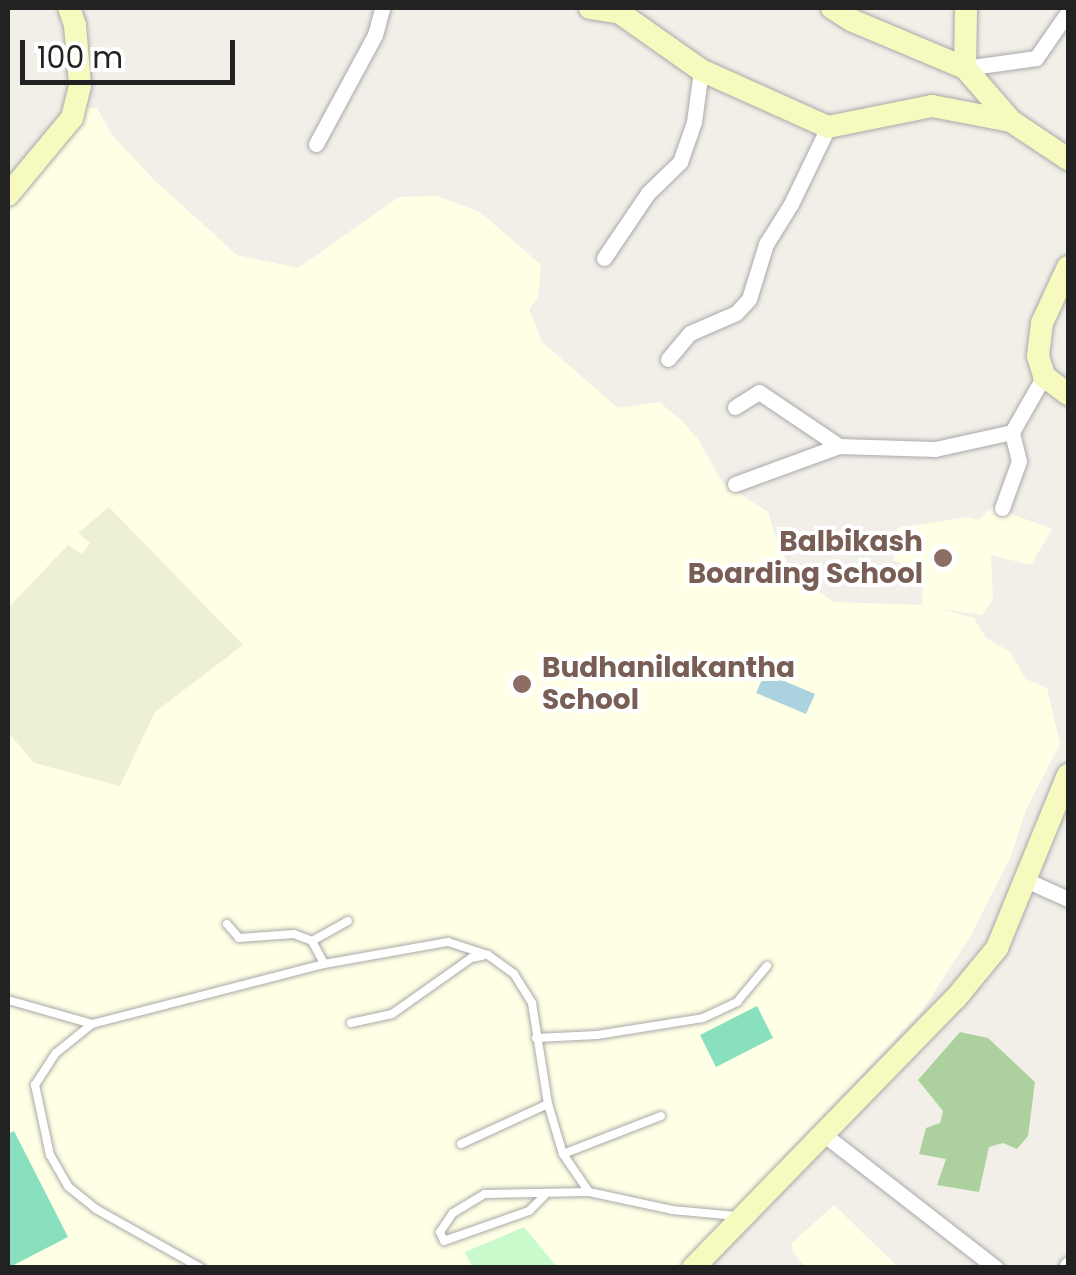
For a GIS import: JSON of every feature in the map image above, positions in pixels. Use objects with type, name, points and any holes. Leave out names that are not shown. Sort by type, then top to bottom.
[{"type":"street","points":[[8,195],[72,118],[80,85],[75,25],[69,8]]},
{"type":"street","points":[[316,144],[375,35],[382,8]]},
{"type":"street","points":[[590,8],[620,13],[701,70],[828,127],[932,106],[1011,121]]},
{"type":"street","points":[[832,8],[971,77],[1011,121],[1068,159]]},
{"type":"street","points":[[966,8],[971,77]]},
{"type":"street","points":[[971,77],[1036,58],[1068,12]]},
{"type":"street","points":[[604,258],[648,194],[680,162],[694,122],[701,70]]},
{"type":"street","points":[[668,359],[690,334],[736,314],[749,299],[766,244],[792,204],[828,127]]},
{"type":"street","points":[[1068,267],[1042,322],[1038,356],[1044,376],[1068,394]]},
{"type":"street","points":[[1002,508],[1019,462],[1012,432],[1044,376]]},
{"type":"street","points":[[735,407],[759,392],[839,446]]},
{"type":"street","points":[[735,484],[839,446],[935,449],[1012,432]]},
{"type":"street","points":[[693,1268],[997,948],[1028,881],[1068,775]]},
{"type":"street","points":[[1028,881],[1068,899]]},
{"type":"street","points":[[822,1133],[996,1268]]},
{"type":"lane","points":[[312,941],[348,921]]},
{"type":"lane","points":[[227,924],[239,938],[294,934],[312,941],[324,964]]},
{"type":"lane","points":[[201,1268],[96,1209],[68,1186],[50,1155],[36,1084],[56,1054],[92,1024],[324,964],[448,942],[488,955],[514,974],[532,1002],[548,1104],[563,1154],[589,1192]]},
{"type":"lane","points":[[351,1023],[392,1014],[471,958],[488,955]]},
{"type":"lane","points":[[536,1038],[596,1036],[703,1018],[736,1002],[767,966]]},
{"type":"lane","points":[[8,1000],[92,1024]]},
{"type":"lane","points":[[461,1144],[548,1104]]},
{"type":"lane","points":[[563,1154],[661,1116]]},
{"type":"lane","points":[[544,1196],[529,1212],[444,1242],[440,1232],[453,1212],[485,1194],[544,1196],[589,1192],[672,1210],[742,1217]]},
{"type":"shaded area","name":"Budhanilakantha School","points":[[82,107],[97,108],[112,135],[153,179],[237,255],[298,268],[399,197],[437,196],[480,212],[541,265],[538,297],[529,309],[542,342],[618,408],[659,402],[681,420],[698,439],[722,482],[768,512],[778,546],[794,574],[834,602],[922,605],[923,570],[894,561],[897,528],[967,517],[979,520],[992,507],[1052,529],[1031,565],[991,555],[993,599],[982,615],[942,609],[974,618],[986,638],[1010,652],[1026,679],[1047,688],[1060,744],[1026,810],[1011,856],[970,937],[922,1011],[680,1267],[8,1267],[8,201]]},
{"type":"shaded area","points":[[109,507],[243,645],[155,712],[120,786],[34,763],[8,732],[8,608],[68,545],[82,554],[90,543],[78,533]]},
{"type":"shaded area","points":[[834,1205],[898,1267],[806,1267],[793,1253],[792,1243]]},
{"type":"green space","points":[[757,1006],[773,1038],[716,1067],[700,1035]]},
{"type":"green space","points":[[960,1032],[988,1038],[1035,1082],[1028,1136],[1017,1149],[1003,1143],[989,1147],[979,1192],[937,1185],[946,1159],[919,1154],[926,1128],[940,1123],[943,1111],[918,1080]]},
{"type":"green space","points":[[14,1131],[68,1237],[8,1268],[8,1134]]},
{"type":"green space","points":[[524,1227],[557,1267],[472,1267],[465,1252]]},
{"type":"water","points":[[765,673],[815,694],[806,714],[756,693]]},
{"type":"place","name":"Balbikash Boarding School","points":[[943,558]]},
{"type":"place","name":"Budhanilakantha School","points":[[522,684]]}]
